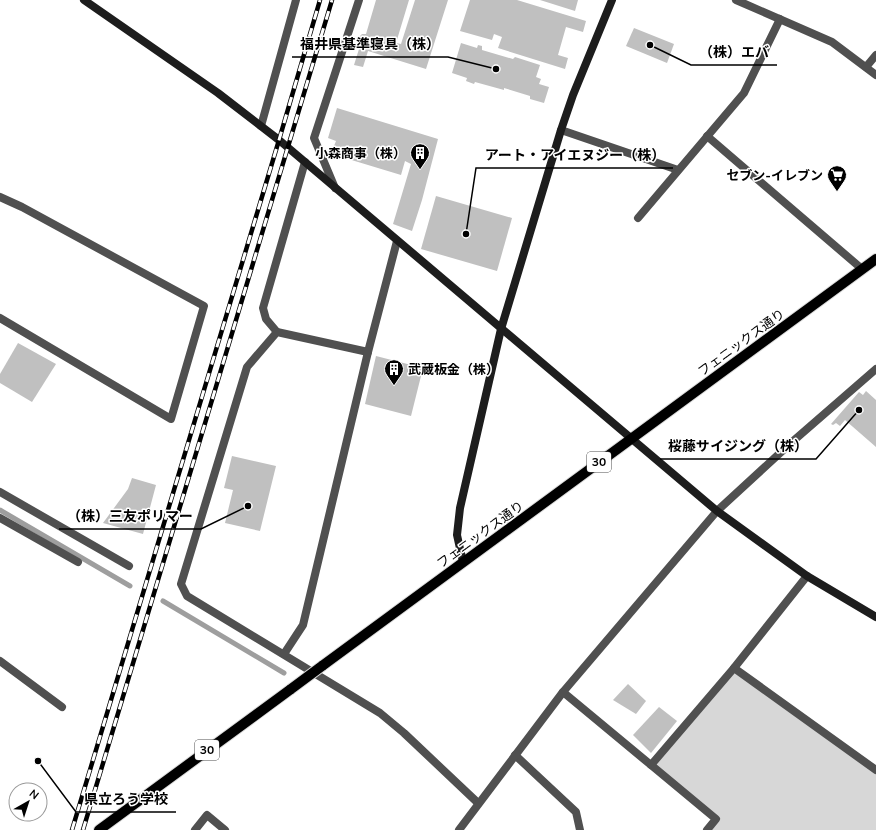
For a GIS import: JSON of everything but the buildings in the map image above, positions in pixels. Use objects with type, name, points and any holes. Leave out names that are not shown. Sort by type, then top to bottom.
[{"type":"main road","name":"フェニックス通り","points":[[99,830],[876,258]]},
{"type":"street","points":[[84,0],[212,89],[261,126],[717,511],[807,576],[876,617]]},
{"type":"street","points":[[261,126],[296,0]]},
{"type":"street","points":[[335,188],[314,138],[359,0]]},
{"type":"street","points":[[463,562],[457,535],[460,508],[501,329],[560,130],[612,0]]},
{"type":"street","points":[[736,0],[832,42],[876,75]]},
{"type":"street","points":[[756,8],[759,0]]},
{"type":"street","points":[[638,218],[744,93],[780,19]]},
{"type":"street","points":[[866,67],[876,55]]},
{"type":"street","points":[[560,130],[678,170]]},
{"type":"street","points":[[707,136],[862,269]]},
{"type":"street","points":[[305,162],[263,308],[266,319],[277,332],[368,352]]},
{"type":"street","points":[[0,197],[22,207],[204,306],[171,419],[0,318]]},
{"type":"street","points":[[284,654],[303,625],[368,352],[397,241]]},
{"type":"street","points":[[277,332],[247,368],[180,584],[187,596],[380,713],[404,733],[478,803]]},
{"type":"street","points":[[459,830],[563,692],[717,511],[792,442],[876,369]]},
{"type":"street","points":[[0,492],[128,566]]},
{"type":"street","points":[[0,518],[78,562]]},
{"type":"street","points":[[651,765],[734,668],[807,576]]},
{"type":"street","points":[[0,661],[62,707]]},
{"type":"street","points":[[734,668],[876,770]]},
{"type":"street","points":[[563,692],[716,819],[707,830]]},
{"type":"street","points":[[515,755],[576,812],[580,830]]},
{"type":"street","points":[[195,830],[207,815],[225,830]]},
{"type":"shaded area","points":[[734,668],[876,770],[876,830],[708,830],[716,820],[651,765]]},
{"type":"waterway","points":[[0,510],[130,586]]},
{"type":"waterway","points":[[163,601],[284,673]]},
{"type":"railway","points":[[72,830],[320,0]]},
{"type":"railway","points":[[83,830],[332,0]]},
{"type":"place","name":"（株）エバ","points":[[650,45]]},
{"type":"place","name":"福井県基準寝具（株）","points":[[496,69]]},
{"type":"place","name":"小森商事（株）","points":[[420,170]]},
{"type":"place","name":"セブン-イレブン","points":[[837,192]]},
{"type":"place","name":"アート・アイエヌジー（株）","points":[[466,234]]},
{"type":"place","name":"武蔵板金（株）","points":[[394,386]]},
{"type":"place","name":"桜藤サイジング（株）","points":[[859,410]]},
{"type":"place","name":"（株）三友ポリマー","points":[[248,506]]},
{"type":"place","name":"県立ろう学校","points":[[38,761]]}]
